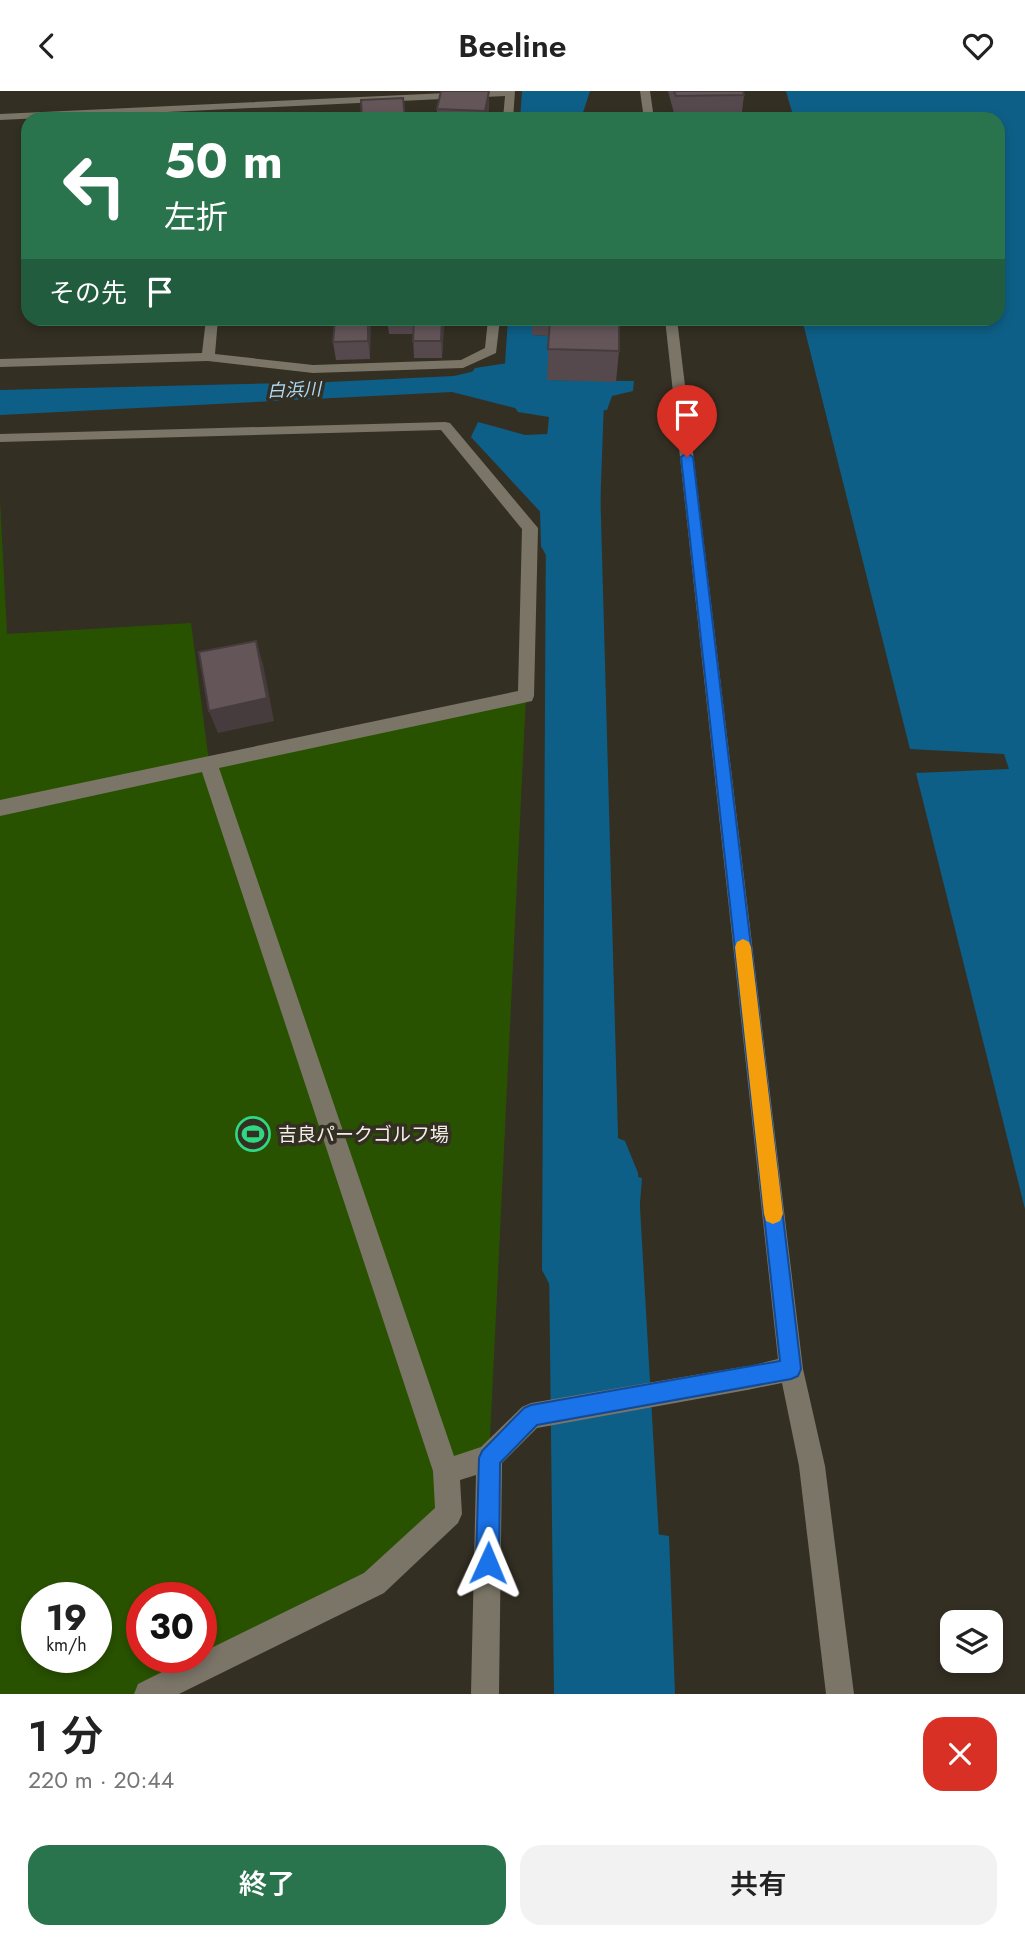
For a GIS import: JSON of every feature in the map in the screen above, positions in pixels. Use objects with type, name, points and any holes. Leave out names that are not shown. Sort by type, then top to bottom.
[{"type":"street","points":[[233,112],[234,91]]},
{"type":"street","points":[[645,91],[648,112]]},
{"type":"street","points":[[117,112],[510,92],[509,112]]},
{"type":"street","points":[[0,117],[21,116]]},
{"type":"street","points":[[208,357],[211,326]]},
{"type":"street","points":[[0,363],[208,357],[313,369],[463,364],[491,350],[493,326]]},
{"type":"street","points":[[672,326],[791,1369],[812,1466],[839,1694]]},
{"type":"street","points":[[0,438],[445,426],[530,528],[526,696],[0,808]]},
{"type":"street","points":[[148,1694],[374,1583],[449,1514],[446,1471],[208,762]]},
{"type":"street","points":[[446,1471],[489,1458],[531,1416],[791,1369]]},
{"type":"street","points":[[485,1694],[489,1458]]},
{"type":"green space","name":"吉良パークゴルフ場","points":[[0,500],[7,634],[191,623],[209,762],[526,696],[489,1458],[447,1471],[449,1514],[374,1583],[217,1660],[217,1582],[126,1582],[126,1673],[191,1673],[148,1694],[0,1694]]},
{"type":"water","points":[[522,91],[590,91],[583,112],[520,112]]},
{"type":"water","points":[[786,91],[1025,91],[1025,1209],[916,773],[1009,769],[1004,754],[910,749],[804,326],[1005,326],[1005,112],[792,112]]},
{"type":"water","name":"白浜川","points":[[508,326],[533,326],[532,335],[550,336],[548,380],[634,381],[633,391],[612,396],[607,410],[543,415],[452,392],[0,415],[0,390],[329,382],[454,376],[505,364]]},
{"type":"water","points":[[478,422],[525,435],[548,434],[599,446],[619,1172],[642,1178],[635,1265],[556,1297],[542,1270],[546,518],[471,437]]},
{"type":"water","points":[[567,1521],[669,1536],[675,1694],[568,1694]]},
{"type":"building","points":[[441,91],[489,91],[485,111],[437,109]]},
{"type":"building","points":[[674,91],[743,91],[744,95],[676,96]]},
{"type":"building","points":[[403,98],[404,112],[362,112],[361,100]]},
{"type":"building","points":[[334,326],[368,326],[368,341],[333,342]]},
{"type":"building","points":[[414,326],[442,326],[441,341],[413,341]]},
{"type":"building","points":[[550,326],[619,326],[619,351],[548,349]]},
{"type":"building","points":[[256,641],[267,698],[209,711],[199,652]]},
{"type":"waterway","points":[[494,379],[521,377],[537,400],[577,401],[570,510],[571,546]]},
{"type":"waterway","points":[[593,1173],[611,1694]]},
{"type":"slow traffic","points":[[743,947],[773,1214]]},
{"type":"place","name":"吉良パークゴルフ場","points":[[253,1134]]},
{"type":"route","points":[[488,1563],[489,1458],[531,1416],[791,1369],[687,457]]}]
